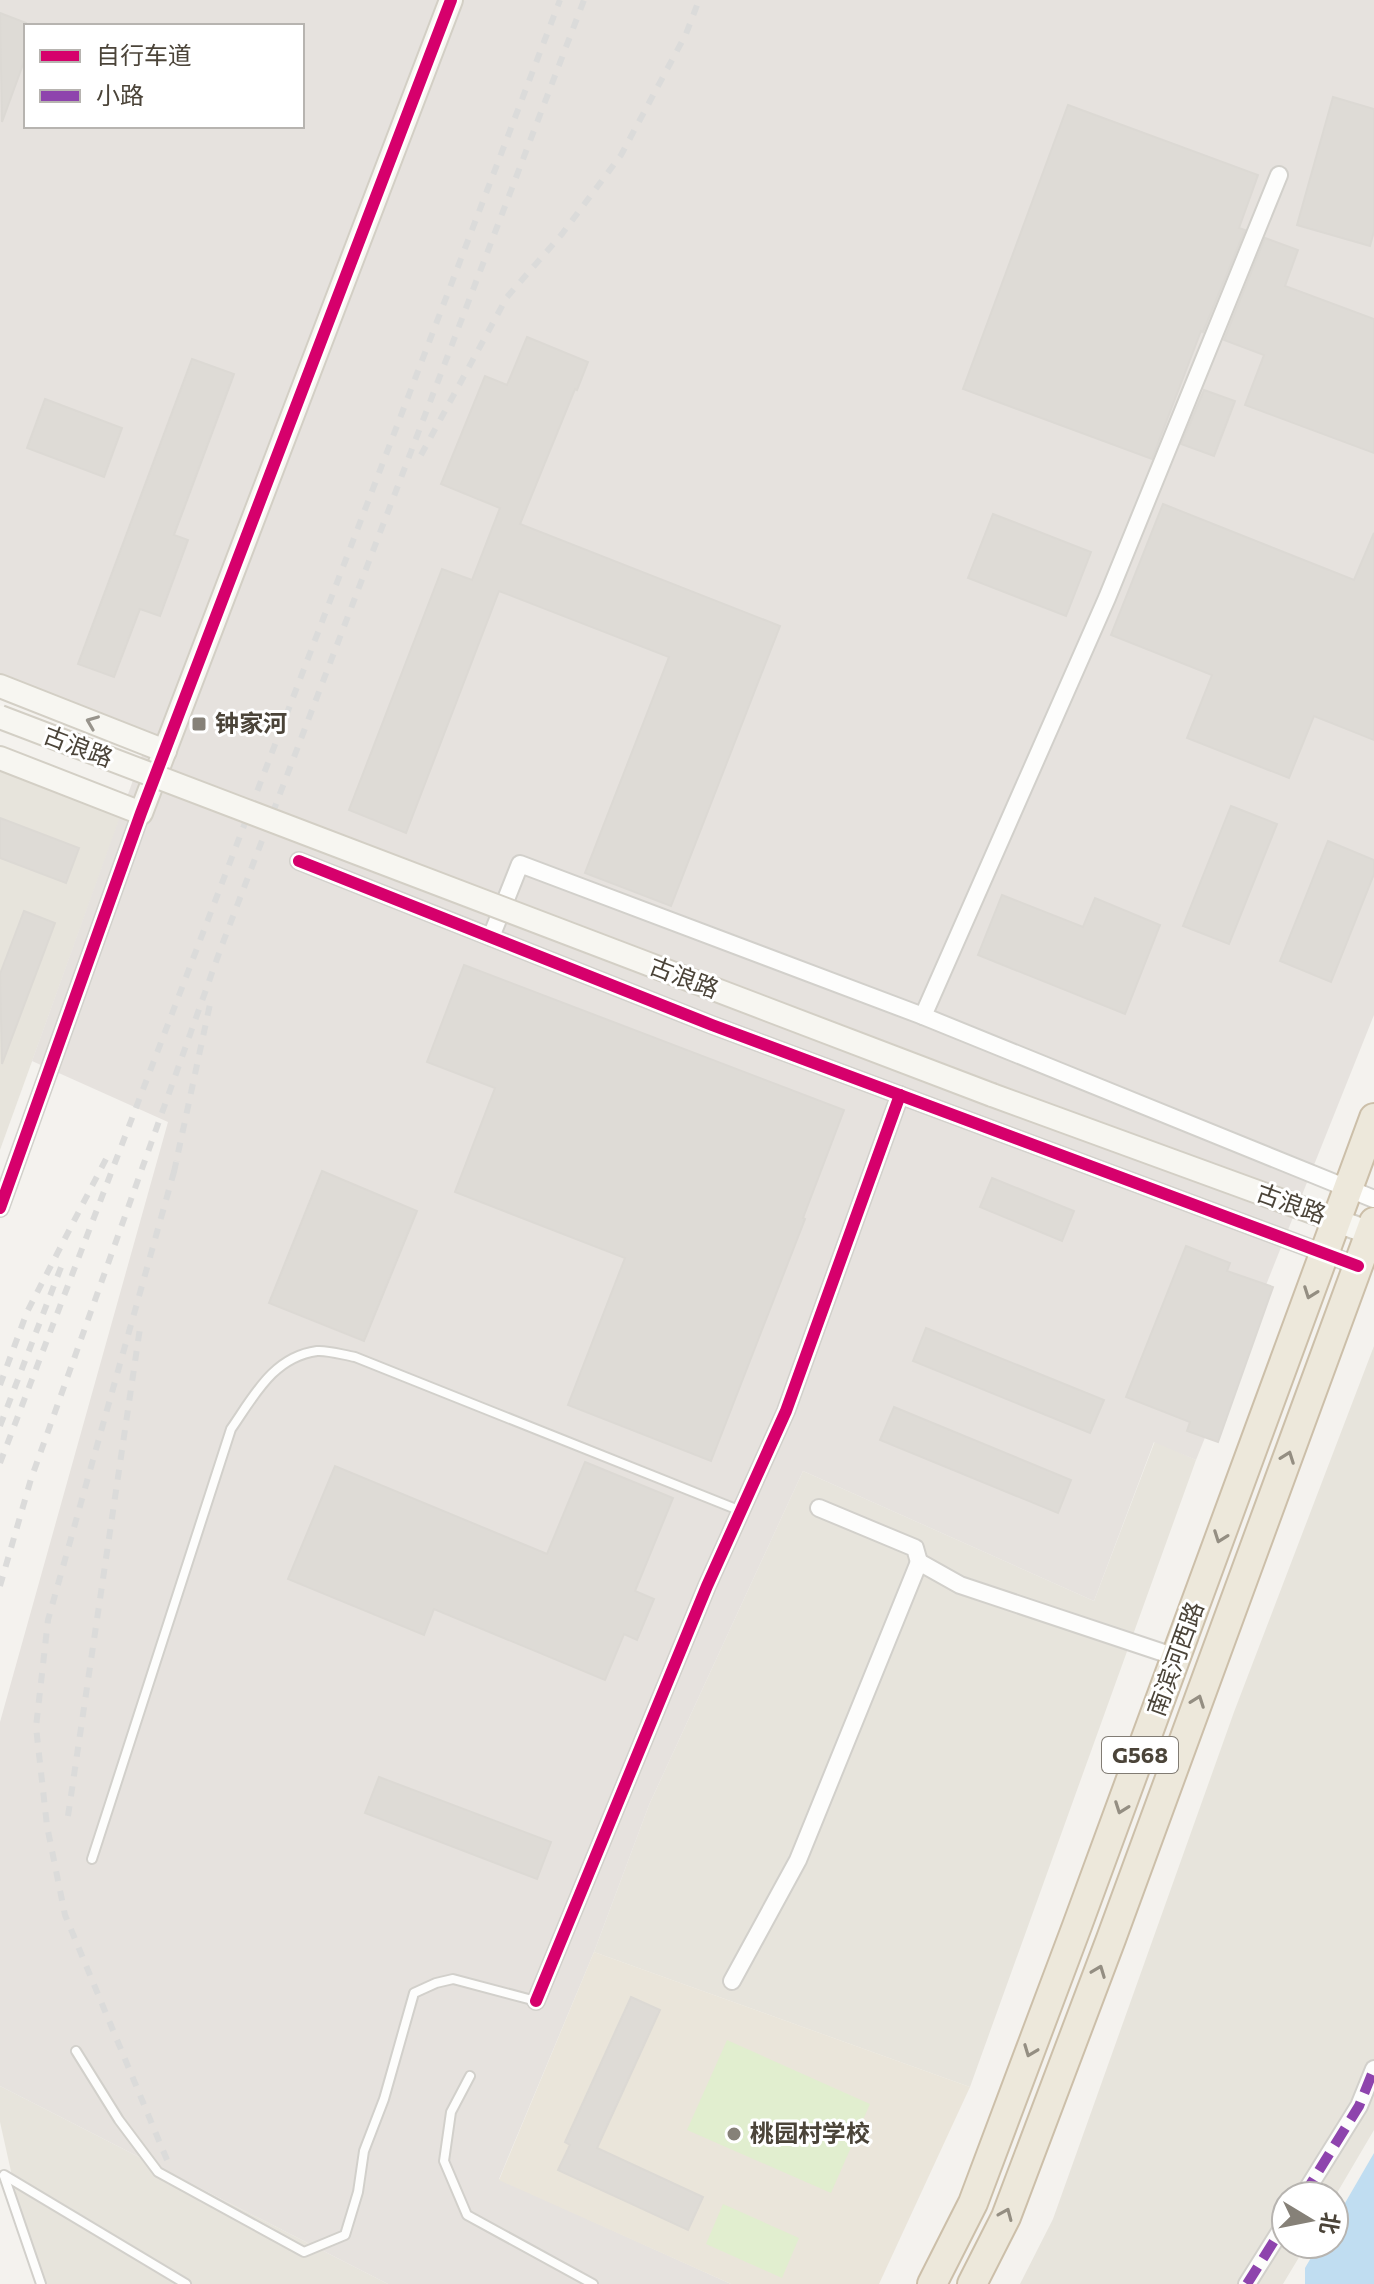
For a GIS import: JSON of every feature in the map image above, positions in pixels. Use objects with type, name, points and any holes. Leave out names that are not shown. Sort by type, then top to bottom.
[{"type":"highway","name":"南滨河西路","points":[[932,2284],[973,2203],[1337,1220],[1361,1194],[1374,1118]]},
{"type":"highway","name":"南滨河西路","points":[[972,2284],[1006,2217],[1372,1227]]},
{"type":"main road","points":[[141,813],[451,0]]},
{"type":"main road","name":"古浪路","points":[[0,686],[165,751]]},
{"type":"main road","name":"古浪路","points":[[0,717],[992,1095],[1337,1220],[1372,1227]]},
{"type":"main road","name":"古浪路","points":[[0,758],[141,813]]},
{"type":"street","points":[[923,1016],[1107,598],[1279,175]]},
{"type":"street","points":[[0,1208],[141,813]]},
{"type":"street","points":[[299,861],[712,1025],[1358,1266]]},
{"type":"street","points":[[491,937],[520,864],[923,1016],[1361,1194]]},
{"type":"street","points":[[536,2001],[707,1586],[786,1411],[900,1095]]},
{"type":"street","points":[[732,1981],[798,1860],[919,1562],[915,1548],[819,1508]]},
{"type":"street","points":[[919,1562],[960,1585],[1176,1657]]},
{"type":"street","points":[[1313,2180],[1359,2106],[1374,2069]]},
{"type":"street","points":[[1247,2284],[1270,2247]]},
{"type":"lane","points":[[92,1859],[231,1429],[270,1374],[285,1361],[319,1351],[355,1357],[741,1511]]},
{"type":"lane","points":[[76,2051],[119,2120],[158,2172],[304,2252],[345,2235],[358,2192],[364,2151],[384,2099],[414,1993],[453,1979],[536,2001]]},
{"type":"lane","points":[[470,2076],[451,2112],[444,2161],[467,2215],[593,2284]]},
{"type":"lane","points":[[41,2284],[4,2175],[186,2284]]},
{"type":"shaded area","points":[[0,0],[1374,0],[1374,1015],[1196,1460],[1154,1442],[1094,1601],[803,1471],[649,1805],[594,1952],[499,2179],[731,2284],[388,2284],[0,2086],[0,1722],[168,1122],[32,1061],[150,733],[0,675]]},
{"type":"shaded area","points":[[0,758],[125,804],[0,1150]]},
{"type":"shaded area","points":[[1374,1346],[1374,2130],[1345,2180],[1270,2180],[1270,2260],[1297,2260],[1283,2284],[1020,2284],[1053,2219],[1234,1712]]},
{"type":"shaded area","points":[[1155,1441],[1196,1460],[970,2087],[594,1952],[649,1805],[803,1471],[1094,1601]]},
{"type":"shaded area","name":"桃园村学校","points":[[594,1952],[970,2087],[879,2284],[731,2284],[499,2180]]},
{"type":"shaded area","points":[[0,2086],[388,2284],[36,2284],[0,2122]]},
{"type":"green space","points":[[727,2040],[870,2104],[831,2193],[687,2130]]},
{"type":"green space","points":[[723,2204],[799,2238],[782,2278],[706,2244]]},
{"type":"water","points":[[1374,2153],[1374,2284],[1305,2284],[1305,2268],[1310,2260],[1350,2260],[1350,2194]]},
{"type":"building","points":[[0,13],[26,23],[24,62],[2,122]]},
{"type":"building","points":[[1333,97],[1374,109],[1374,231],[1370,246],[1297,225]]},
{"type":"building","points":[[1068,105],[1258,175],[1239,228],[1245,230],[1201,331],[1152,459],[963,389]]},
{"type":"building","points":[[1265,238],[1298,250],[1285,286],[1374,319],[1374,453],[1245,405],[1264,355],[1224,340]]},
{"type":"building","points":[[527,337],[588,362],[520,524],[780,626],[671,906],[585,873],[669,657],[499,591],[406,833],[349,810],[442,569],[472,580],[500,508],[441,484],[485,376],[507,385]]},
{"type":"building","points":[[192,359],[234,374],[174,535],[188,540],[160,616],[140,609],[114,677],[78,664]]},
{"type":"building","points":[[1204,390],[1235,401],[1214,456],[1181,444]]},
{"type":"building","points":[[45,399],[122,428],[104,477],[27,448]]},
{"type":"building","points":[[1163,504],[1354,580],[1374,533],[1374,740],[1314,716],[1289,778],[1187,738],[1212,675],[1111,635]]},
{"type":"building","points":[[993,514],[1091,552],[1066,616],[968,578]]},
{"type":"building","points":[[1231,806],[1277,824],[1229,944],[1183,926]]},
{"type":"building","points":[[0,818],[79,848],[66,883],[0,858]]},
{"type":"building","points":[[1328,841],[1374,860],[1374,874],[1331,982],[1280,961]]},
{"type":"building","points":[[1002,895],[1083,927],[1095,898],[1160,925],[1125,1014],[978,955]]},
{"type":"building","points":[[24,911],[55,923],[2,1064],[0,974]]},
{"type":"building","points":[[464,965],[844,1110],[711,1461],[568,1405],[625,1258],[455,1192],[495,1088],[427,1062]]},
{"type":"building","points":[[322,1171],[417,1211],[364,1341],[269,1303]]},
{"type":"building","points":[[992,1178],[1074,1211],[1062,1241],[980,1207]]},
{"type":"building","points":[[1186,1246],[1230,1263],[1227,1271],[1273,1287],[1218,1442],[1187,1431],[1190,1422],[1126,1397]]},
{"type":"building","points":[[926,1328],[1104,1400],[1090,1433],[913,1361]]},
{"type":"building","points":[[894,1407],[1071,1480],[1058,1513],[880,1440]]},
{"type":"building","points":[[585,1462],[673,1498],[635,1591],[654,1599],[637,1640],[624,1634],[605,1680],[434,1609],[424,1635],[288,1579],[335,1466],[547,1554]]},
{"type":"building","points":[[379,1777],[551,1842],[537,1879],[365,1813]]},
{"type":"building","points":[[631,1997],[660,2010],[597,2148],[703,2197],[688,2230],[558,2170],[570,2145],[565,2142]]},
{"type":"railway","points":[[0,1463],[560,0]]},
{"type":"railway","points":[[0,1586],[31,1479],[222,945],[584,0]]},
{"type":"railway","points":[[421,455],[507,297],[562,234],[621,155],[686,34],[699,0]]},
{"type":"railway","points":[[174,1172],[210,1004]]},
{"type":"railway","points":[[0,1385],[27,1312],[107,1157]]},
{"type":"railway","points":[[167,2160],[65,1915],[47,1826],[36,1727],[48,1620],[177,1161]]},
{"type":"railway","points":[[0,1426],[63,1262]]},
{"type":"railway","points":[[68,1816],[140,1328]]},
{"type":"marked path","points":[[1313,2180],[1359,2106],[1374,2069]]},
{"type":"marked path","points":[[1247,2284],[1270,2247]]},
{"type":"cycle path","points":[[0,1208],[141,813],[451,0]]},
{"type":"cycle path","points":[[299,861],[712,1025],[1358,1266]]},
{"type":"cycle path","points":[[536,2001],[707,1586],[786,1411],[900,1095]]},
{"type":"place","name":"钟家河","points":[[199,724]]},
{"type":"place","name":"桃园村学校","points":[[734,2134]]}]
